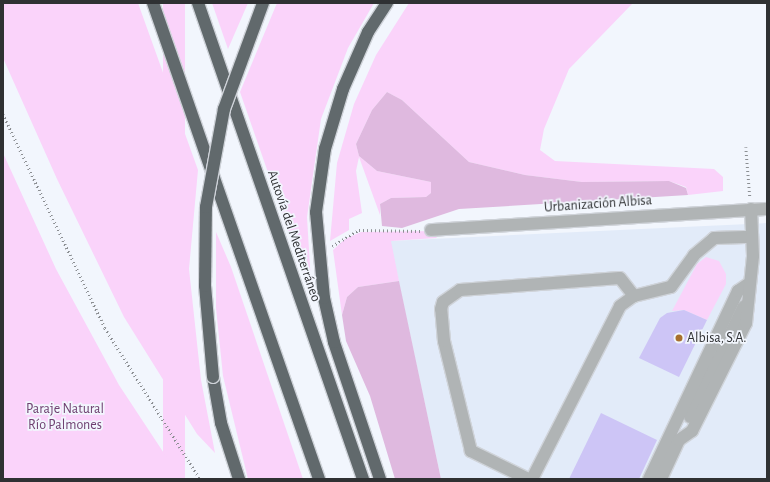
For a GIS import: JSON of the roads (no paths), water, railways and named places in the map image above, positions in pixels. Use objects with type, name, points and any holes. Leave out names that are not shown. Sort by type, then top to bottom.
[{"type":"highway","points":[[153,3],[319,479]]},
{"type":"highway","name":"Autovía del Mediterráneo","points":[[198,3],[363,479]]},
{"type":"highway","points":[[238,479],[221,423],[213,377],[205,286],[206,207],[224,109],[263,3]]},
{"type":"highway","points":[[380,479],[334,342],[324,298],[316,212],[325,149],[343,89],[368,32],[387,3]]},
{"type":"street","points":[[661,479],[679,440],[692,431],[730,360],[746,323],[745,305],[750,295],[747,285],[752,236],[751,209]]},
{"type":"street","name":"Urbanización Albisa","points":[[431,230],[767,209]]},
{"type":"street","points":[[532,479],[611,319],[634,296],[671,287],[694,255],[714,238],[752,236]]},
{"type":"street","points":[[528,479],[471,451],[444,340],[441,309],[443,302],[460,290],[620,278],[634,296]]},
{"type":"street","points":[[649,479],[738,291],[747,285]]},
{"type":"place","name":"Albisa, S.A.","points":[[679,338]]},
{"type":"park label","name":"Paraje Natural Río Palmones","points":[[65,418]]}]
